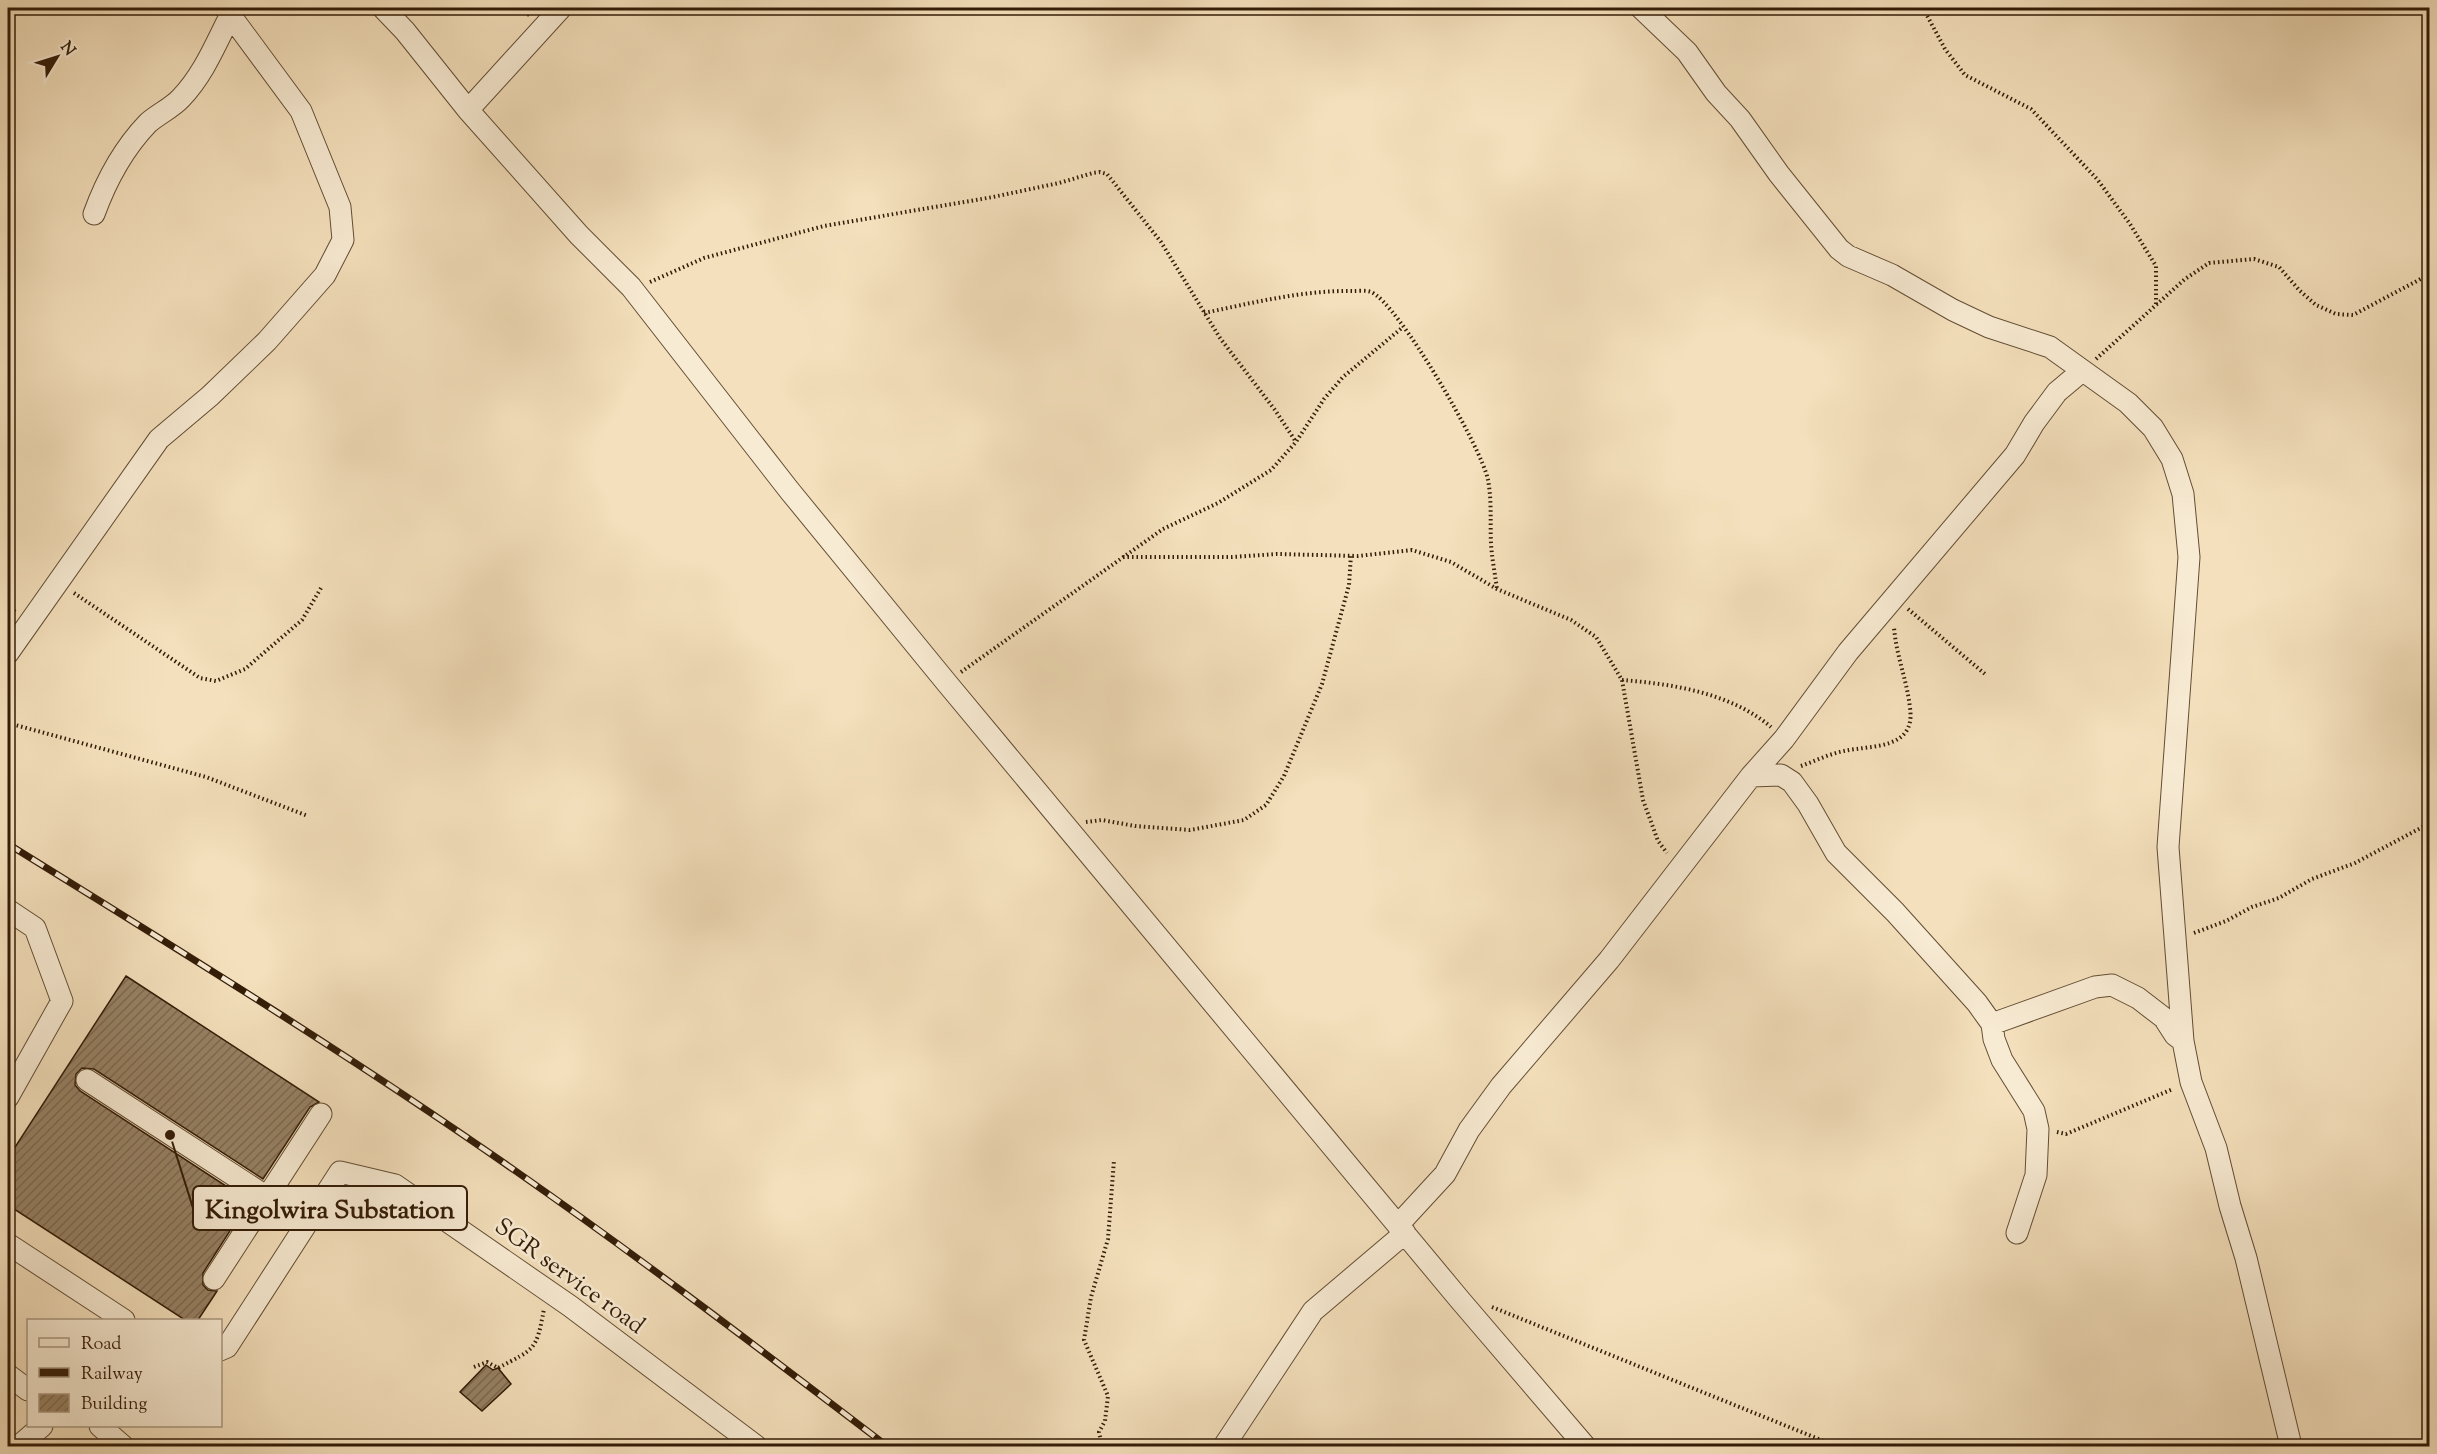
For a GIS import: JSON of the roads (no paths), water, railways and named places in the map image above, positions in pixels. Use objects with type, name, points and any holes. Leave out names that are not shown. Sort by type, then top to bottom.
[{"type":"street","points":[[383,8],[405,31],[468,110],[579,235],[634,290],[789,490],[946,682],[1401,1229],[1585,1446]]},
{"type":"street","points":[[468,110],[561,8]]},
{"type":"street","points":[[1641,8],[1687,52],[1716,93],[1761,145],[1799,199],[1839,249],[1848,256],[1892,275],[1953,310],[1989,327],[2044,344],[2128,403],[2153,428],[2172,459],[2183,494],[2188,558],[2168,847],[2183,1041],[2191,1082],[2216,1148],[2246,1258],[2291,1446]]},
{"type":"street","points":[[94,214],[105,183],[124,154],[149,123],[180,99],[203,69],[228,11]]},
{"type":"street","points":[[8,653],[159,438],[210,396],[267,341],[325,275],[343,240],[340,207],[301,111],[228,11]]},
{"type":"street","points":[[1224,1446],[1313,1311],[1401,1229],[1445,1174],[1468,1130],[1501,1086],[1610,960],[1751,776],[1784,739],[1848,652],[1896,599],[2014,455],[2057,392],[2082,371]]},
{"type":"street","points":[[1751,776],[1781,775],[1792,782],[1800,791],[1836,853],[1895,912],[1977,1003],[1992,1024],[1994,1039],[2002,1060],[2034,1111],[2037,1125],[2036,1175],[2017,1233]]},
{"type":"street","points":[[8,910],[35,928],[62,1001],[8,1097]]},
{"type":"street","points":[[1992,1024],[2095,987],[2112,985],[2149,1006],[2164,1018],[2175,1035],[2183,1041]]},
{"type":"street","points":[[87,1080],[308,1223]]},
{"type":"street","points":[[214,1279],[321,1114]]},
{"type":"street","name":"SGR service road","points":[[222,1349],[227,1347],[340,1172],[395,1185],[547,1290],[756,1446]]},
{"type":"street","points":[[8,1244],[122,1319]]},
{"type":"street","points":[[8,1375],[27,1389]]},
{"type":"street","points":[[19,1446],[40,1427]]},
{"type":"street","points":[[102,1427],[123,1446]]},
{"type":"railway","points":[[8,844],[264,1004],[454,1129],[657,1273],[887,1446]]},
{"type":"place","name":"Kingolwira Substation","points":[[170,1135]]}]
